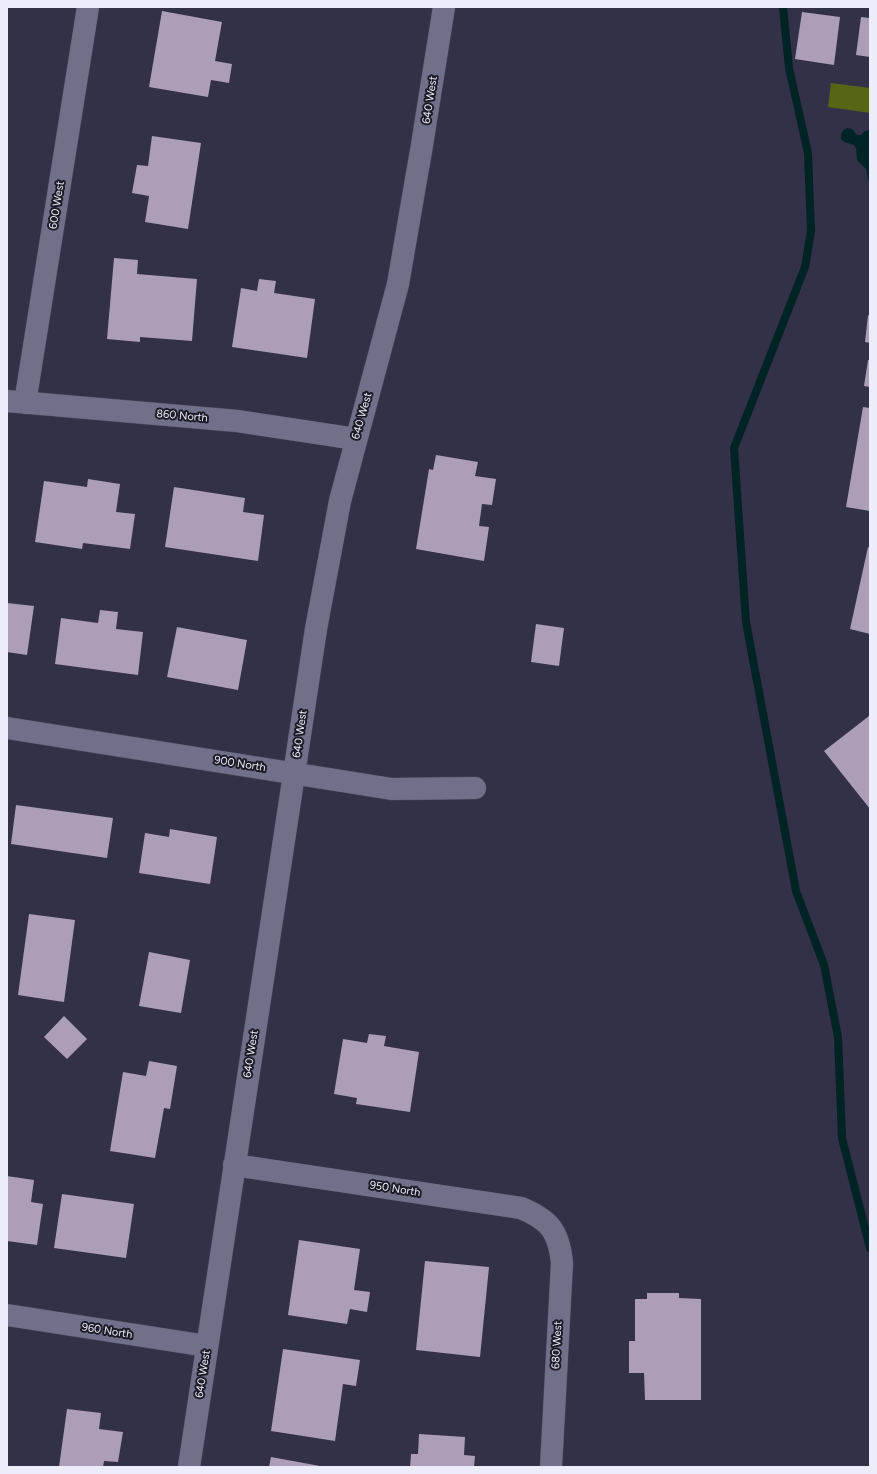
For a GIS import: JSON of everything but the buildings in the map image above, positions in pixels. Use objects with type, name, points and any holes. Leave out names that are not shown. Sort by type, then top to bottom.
[{"type":"street","name":"600 West","points":[[16,402],[88,7]]},
{"type":"street","name":"640 West","points":[[189,1467],[316,629],[334,527],[398,284],[444,7]]},
{"type":"street","name":"860 North","points":[[16,402],[237,421],[356,439]]},
{"type":"street","name":"900 North","points":[[7,728],[392,789],[474,788]]},
{"type":"street","name":"950 North","points":[[234,1165],[521,1208],[537,1214],[550,1226]]},
{"type":"street","name":"680 West","points":[[550,1226],[557,1237],[562,1263],[550,1467]]},
{"type":"street","name":"960 North","points":[[7,1315],[207,1346]]},
{"type":"green space","points":[[831,83],[870,88],[870,113],[828,107]]},
{"type":"shaded area","points":[[847,128],[852,129],[857,135],[861,135],[865,131],[870,130],[870,187],[866,169],[857,160],[856,148],[854,145],[844,142],[841,139],[842,132]]},
{"type":"waterway","points":[[783,7],[789,68],[808,153],[811,231],[805,267],[734,448],[746,622],[796,891],[824,965],[838,1037],[842,1138],[870,1248]]}]
